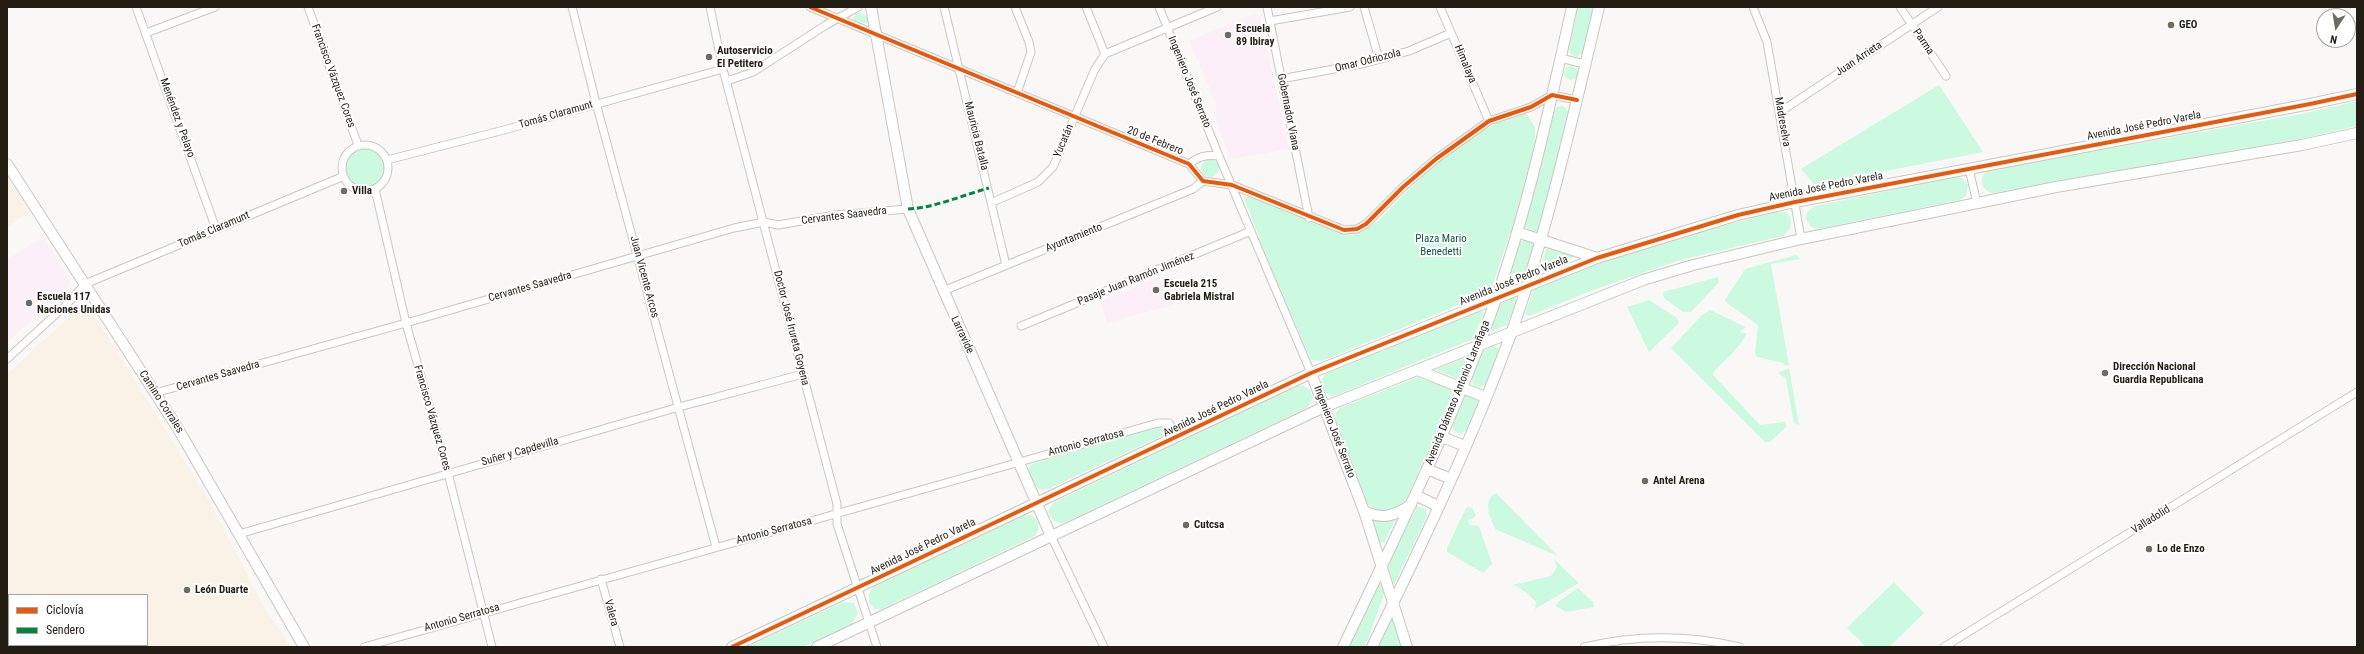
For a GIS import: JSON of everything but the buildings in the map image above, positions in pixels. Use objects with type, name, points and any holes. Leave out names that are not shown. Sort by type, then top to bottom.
[{"type":"street","name":"Menéndez y Pelayo","points":[[136,7],[216,229]]},
{"type":"street","points":[[146,33],[214,7]]},
{"type":"street","name":"Francisco Vázquez Cores","points":[[308,7],[358,146]]},
{"type":"street","name":"Juan Vicente Arcos","points":[[572,7],[596,103],[716,547]]},
{"type":"street","name":"Doctor José Irureta Goyena","points":[[710,7],[723,69],[837,504],[837,524],[877,647]]},
{"type":"street","name":"20 de Febrero","points":[[810,7],[1188,164],[1203,181]]},
{"type":"street","points":[[727,81],[754,72],[837,18],[858,7]]},
{"type":"street","name":"Larravide","points":[[871,7],[908,209],[1017,462],[1104,647]]},
{"type":"street","name":"Mauricia Batalla","points":[[944,7],[993,202],[1006,265]]},
{"type":"street","points":[[1015,7],[1031,52],[1017,93]]},
{"type":"street","points":[[1086,7],[1105,54],[1217,7]]},
{"type":"street","name":"Ingeniero José Serrato","points":[[1159,7],[1219,156],[1311,373],[1364,511],[1407,647]]},
{"type":"street","name":"Gobernador Viana","points":[[1267,7],[1309,218]]},
{"type":"street","points":[[1270,21],[1350,7]]},
{"type":"street","points":[[1364,7],[1379,59]]},
{"type":"street","name":"Himalaya","points":[[1440,7],[1489,121]]},
{"type":"street","name":"Avenida Dámaso Antonio Larrañaga","points":[[1343,647],[1416,495],[1442,437],[1479,345],[1517,232],[1552,95],[1572,7]]},
{"type":"street","points":[[1372,647],[1451,479],[1511,331],[1541,239],[1577,100],[1598,7]]},
{"type":"street","name":"Madreselva","points":[[1753,7],[1767,42],[1801,239]]},
{"type":"street","name":"Parma","points":[[1900,7],[1946,76]]},
{"type":"street","name":"Juan Arrieta","points":[[1780,112],[1938,7]]},
{"type":"street","name":"Omar Odriozola","points":[[1281,79],[1379,59],[1409,51],[1451,33]]},
{"type":"street","name":"Yucatán","points":[[993,202],[1038,182],[1047,175],[1053,167],[1095,69],[1105,54]]},
{"type":"street","points":[[1560,58],[1585,64]]},
{"type":"street","name":"Tomás Claramunt","points":[[388,160],[504,130],[596,103],[723,69]]},
{"type":"street","name":"Avenida José Pedro Varela","points":[[732,647],[1311,373],[1496,297],[1596,258],[1738,215],[1795,202],[2357,94]]},
{"type":"street","points":[[1203,181],[1232,185],[1338,229],[1357,229],[1366,224],[1403,187],[1436,159],[1489,121],[1531,107],[1552,95],[1577,100]]},
{"type":"street","points":[[817,647],[1324,407],[1511,331],[1643,280],[1700,263],[1801,239],[2056,187],[2302,145],[2357,133]]},
{"type":"street","points":[[368,144],[378,148],[388,160],[387,177],[375,189],[366,191],[357,189],[349,184],[342,169],[344,158],[348,152],[358,146],[368,144]]},
{"type":"street","points":[[1188,164],[1197,158],[1205,156],[1219,156]]},
{"type":"street","name":"Camino Corrales","points":[[7,164],[177,427],[304,647]]},
{"type":"street","points":[[1969,169],[1977,203]]},
{"type":"street","name":"Tomás Claramunt","points":[[85,284],[344,176]]},
{"type":"street","name":"Ayuntamiento","points":[[943,292],[1193,189],[1203,181]]},
{"type":"street","name":"Francisco Vázquez Cores","points":[[375,189],[406,323],[448,473],[492,647]]},
{"type":"street","name":"Cervantes Saavedra","points":[[155,393],[406,323],[734,228],[764,222],[778,225],[835,215],[908,209]]},
{"type":"street","name":"Pasaje Juan Ramón Jiménez","points":[[1021,326],[1251,231]]},
{"type":"street","points":[[1517,232],[1596,258]]},
{"type":"street","points":[[7,360],[66,305],[85,284]]},
{"type":"street","points":[[1417,370],[1485,397]]},
{"type":"street","name":"Suñer y Capdevilla","points":[[239,534],[679,407],[803,374]]},
{"type":"street","name":"Valladolid","points":[[1944,647],[2357,392]]},
{"type":"street","name":"Antonio Serratosa","points":[[364,647],[483,612],[1158,423],[1169,423],[1179,436]]},
{"type":"street","points":[[1442,437],[1465,446]]},
{"type":"street","points":[[1427,469],[1451,479]]},
{"type":"street","points":[[1416,495],[1438,506]]},
{"type":"street","points":[[1364,511],[1386,517],[1396,515],[1411,505]]},
{"type":"street","name":"Valera","points":[[601,579],[620,647]]},
{"type":"street","points":[[1584,647],[1642,638],[1740,647]]},
{"type":"shaded area","points":[[1254,14],[1260,16],[1289,149],[1231,159],[1214,115],[1217,105],[1189,41]]},
{"type":"shaded area","points":[[7,177],[30,212],[7,227]]},
{"type":"shaded area","name":"Escuela 117 Naciones Unidas","points":[[43,237],[70,279],[69,286],[7,343],[7,256],[9,258]]},
{"type":"shaded area","points":[[1167,274],[1170,281],[1177,278],[1187,301],[1107,323],[1100,301]]},
{"type":"shaded area","points":[[87,303],[207,497],[264,607],[291,647],[7,647],[7,374],[83,304]]},
{"type":"green space","points":[[1578,7],[1594,7],[1584,51],[1577,57],[1570,54],[1569,49]]},
{"type":"green space","points":[[859,13],[868,17],[867,24],[853,20],[855,14]]},
{"type":"green space","points":[[1568,66],[1574,66],[1578,70],[1578,76],[1574,80],[1568,80],[1564,76],[1564,70]]},
{"type":"green space","points":[[1939,85],[1983,152],[1815,185],[1801,169]]},
{"type":"green space","points":[[2357,101],[2357,126],[2301,139],[1994,193],[1986,190],[1982,184],[1983,176],[1988,170],[2301,114]]},
{"type":"green space","points":[[1563,106],[1570,113],[1539,231],[1534,232],[1524,226],[1535,190],[1554,112],[1557,107]]},
{"type":"green space","name":"Plaza Mario Benedetti","points":[[1525,112],[1535,127],[1535,146],[1515,220],[1490,292],[1322,361],[1311,360],[1268,260],[1244,198],[1250,196],[1340,233],[1349,235],[1357,234],[1369,228],[1380,219],[1418,181],[1460,146],[1490,126]]},
{"type":"green space","points":[[365,147],[380,153],[386,168],[380,183],[365,189],[350,183],[344,168],[350,153]]},
{"type":"green space","points":[[1210,159],[1216,162],[1219,168],[1216,174],[1210,177],[1204,174],[1201,168],[1204,162]]},
{"type":"green space","points":[[1955,177],[1962,178],[1968,185],[1966,196],[1959,200],[1818,229],[1811,227],[1806,219],[1807,212],[1815,206]]},
{"type":"green space","points":[[1778,212],[1786,213],[1791,218],[1790,229],[1783,236],[1684,259],[1593,290],[1529,316],[1525,314],[1533,289],[1623,255],[1684,236]]},
{"type":"green space","points":[[1525,239],[1530,240],[1534,246],[1524,276],[1510,283],[1507,278],[1519,243]]},
{"type":"green space","points":[[1547,247],[1576,256],[1539,272]]},
{"type":"green space","points":[[1796,255],[1800,259],[1771,264],[1789,365],[1785,366],[1783,363],[1757,357],[1755,353],[1758,325],[1725,300],[1745,269]]},
{"type":"green space","points":[[1718,277],[1719,282],[1691,312],[1683,312],[1664,298],[1663,292]]},
{"type":"green space","points":[[1513,297],[1516,297],[1516,301],[1507,325],[1492,331],[1491,328],[1494,317],[1500,305]]},
{"type":"green space","points":[[1649,300],[1677,318],[1679,323],[1649,352],[1627,307]]},
{"type":"green space","points":[[1479,310],[1483,311],[1484,313],[1473,339],[1334,396],[1324,392],[1321,382],[1325,374]]},
{"type":"green space","points":[[1710,310],[1746,327],[1740,331],[1742,334],[1747,333],[1740,344],[1713,372],[1713,375],[1760,425],[1785,422],[1787,426],[1770,442],[1765,442],[1671,348],[1702,315]]},
{"type":"green space","points":[[1494,345],[1499,349],[1486,384],[1481,387],[1475,387],[1471,379],[1483,351]]},
{"type":"green space","points":[[1467,357],[1458,379],[1435,370],[1436,369]]},
{"type":"green space","points":[[1789,368],[1799,425],[1794,423],[1786,379],[1778,373]]},
{"type":"green space","points":[[1418,377],[1448,387],[1452,390],[1451,398],[1407,498],[1392,510],[1380,511],[1375,509],[1365,500],[1335,420],[1335,414],[1340,408]]},
{"type":"green space","points":[[1302,385],[1310,390],[1313,398],[1307,408],[1064,523],[1054,520],[1049,515],[1048,512],[1053,503],[1295,386]]},
{"type":"green space","points":[[1466,394],[1479,401],[1467,430],[1459,434],[1452,426]]},
{"type":"green space","points":[[1162,426],[1168,429],[1166,434],[1048,489],[1044,490],[1037,488],[1028,471],[1029,466],[1035,463]]},
{"type":"green space","points":[[1496,493],[1558,556],[1495,529],[1489,514],[1488,504],[1489,500]]},
{"type":"green space","points":[[1417,507],[1426,509],[1427,516],[1394,585],[1387,565]]},
{"type":"green space","points":[[1466,508],[1472,508],[1476,516],[1468,521],[1470,525],[1479,526],[1492,564],[1483,573],[1447,552],[1447,548]]},
{"type":"green space","points":[[1030,515],[1038,522],[1039,525],[1038,531],[1033,537],[882,609],[875,609],[869,603],[869,593],[873,587],[1022,516]]},
{"type":"green space","points":[[1372,519],[1396,519],[1384,543],[1379,541]]},
{"type":"green space","points":[[1554,559],[1579,583],[1535,609],[1536,602],[1522,589],[1512,585],[1551,576],[1557,567]]},
{"type":"green space","points":[[1894,582],[1924,613],[1889,647],[1866,647],[1847,628]]},
{"type":"green space","points":[[1381,584],[1384,594],[1365,647],[1349,647],[1378,586]]},
{"type":"green space","points":[[1578,588],[1593,602],[1594,607],[1566,612],[1556,606],[1557,603]]},
{"type":"green space","points":[[843,602],[854,603],[858,613],[852,624],[803,647],[747,647]]},
{"type":"green space","points":[[1393,619],[1401,647],[1378,647],[1391,621]]},
{"type":"marked path","points":[[908,209],[938,204],[989,188]]},
{"type":"cycle path","points":[[810,7],[1189,164],[1203,181],[1232,185],[1344,230],[1357,229],[1366,224],[1403,187],[1436,159],[1489,121],[1531,107],[1552,95],[1577,100]]},
{"type":"cycle path","points":[[732,647],[1311,373],[1597,258],[1738,215],[1795,202],[2357,94]]},
{"type":"place","name":"GEO","points":[[2171,25]]},
{"type":"place","name":"Escuela 89 Ibiray","points":[[1228,35]]},
{"type":"place","name":"Autoservicio El Petitero","points":[[709,57]]},
{"type":"place","name":"Villa","points":[[344,191]]},
{"type":"place","name":"Escuela 215 Gabriela Mistral","points":[[1156,290]]},
{"type":"place","name":"Escuela 117 Naciones Unidas","points":[[29,303]]},
{"type":"place","name":"Dirección Nacional Guardia Republicana","points":[[2105,373]]},
{"type":"place","name":"Antel Arena","points":[[1645,481]]},
{"type":"place","name":"Cutcsa","points":[[1186,525]]},
{"type":"place","name":"Lo de Enzo","points":[[2149,549]]},
{"type":"place","name":"León Duarte","points":[[187,590]]}]
